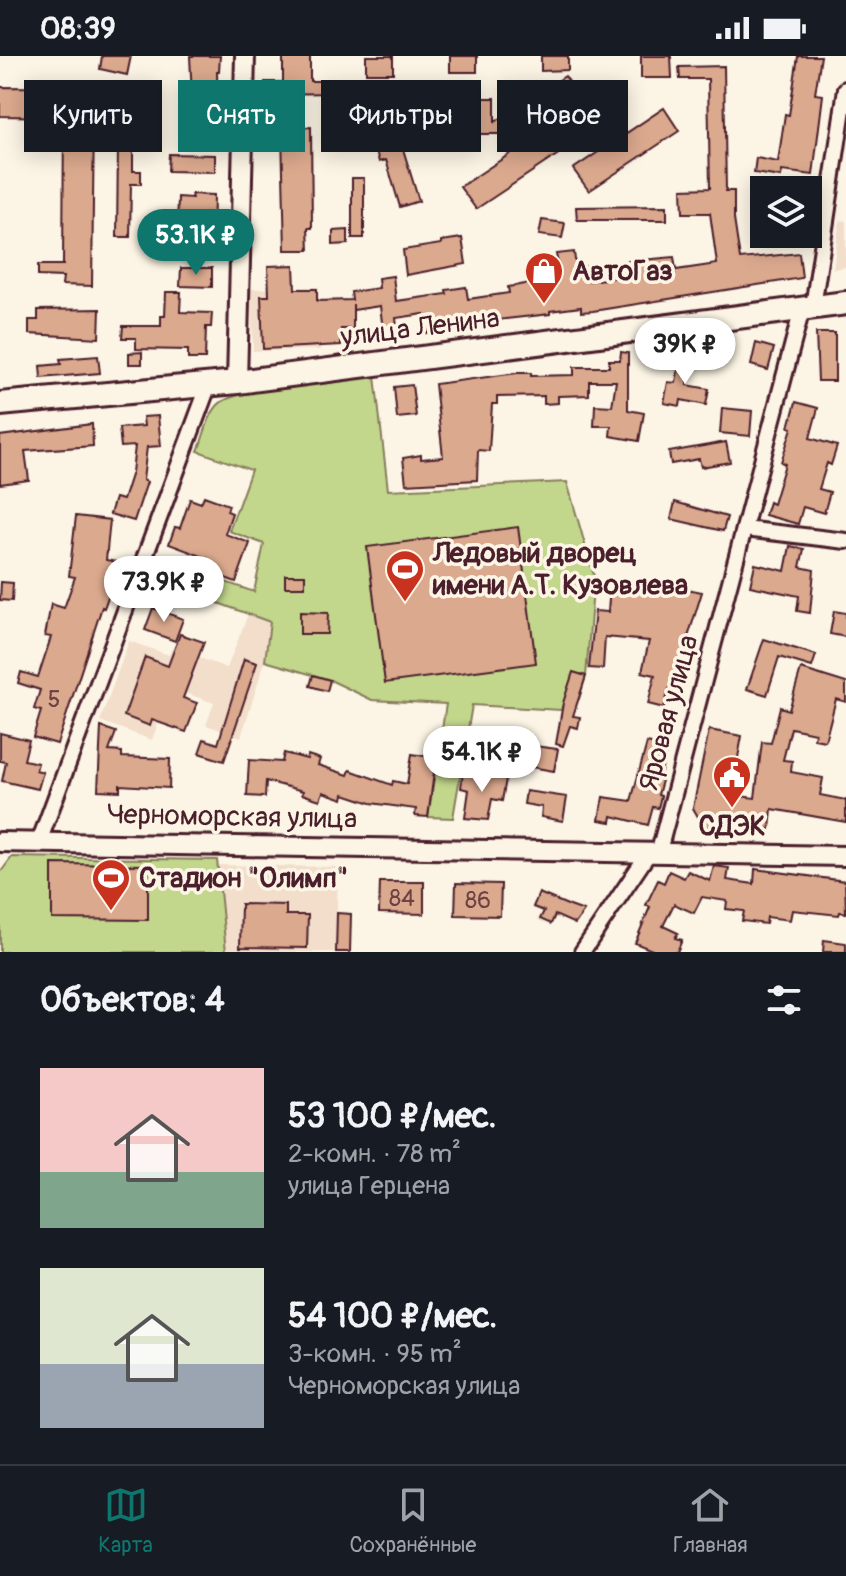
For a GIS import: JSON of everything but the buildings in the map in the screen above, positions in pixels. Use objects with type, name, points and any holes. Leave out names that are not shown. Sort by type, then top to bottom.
[{"type":"main road","name":"улица Ленина","points":[[0,404],[237,382],[846,303]]},
{"type":"street","points":[[237,382],[245,56]]},
{"type":"street","name":"Яровая улица","points":[[582,952],[655,851],[807,308],[846,89]]},
{"type":"street","points":[[39,842],[209,384]]},
{"type":"street","points":[[744,529],[846,541]]},
{"type":"street","name":"Черноморская улица","points":[[0,842],[846,856]]},
{"type":"shaded area","points":[[840,220],[846,221],[846,267],[833,269]]},
{"type":"shaded area","points":[[318,287],[320,350],[253,351],[251,289]]},
{"type":"shaded area","points":[[248,614],[271,622],[265,661],[241,737],[206,725],[214,703],[171,688],[152,740],[100,721],[129,641],[169,655],[172,648],[227,668]]},
{"type":"shaded area","points":[[217,865],[338,867],[336,952],[226,952]]},
{"type":"green space","name":"Ледовый дворец имени А.Т. Кузовлева","points":[[375,376],[388,490],[567,482],[594,576],[586,676],[579,699],[566,695],[561,710],[472,705],[453,818],[428,817],[446,704],[372,700],[330,680],[265,661],[270,622],[152,579],[159,559],[254,592],[264,544],[229,531],[251,470],[198,451],[208,421],[218,405],[245,393]]},
{"type":"green space","name":"Стадион \"Олимп\"","points":[[12,857],[217,860],[226,952],[0,952],[0,873]]},
{"type":"place","name":"АвтоГаз","points":[[544,305]]},
{"type":"place","name":"Ледовый дворец имени А.Т. Кузовлева","points":[[405,603]]},
{"type":"place","name":"СДЭК","points":[[732,809]]},
{"type":"place","name":"Стадион \"Олимп\"","points":[[111,912]]}]
